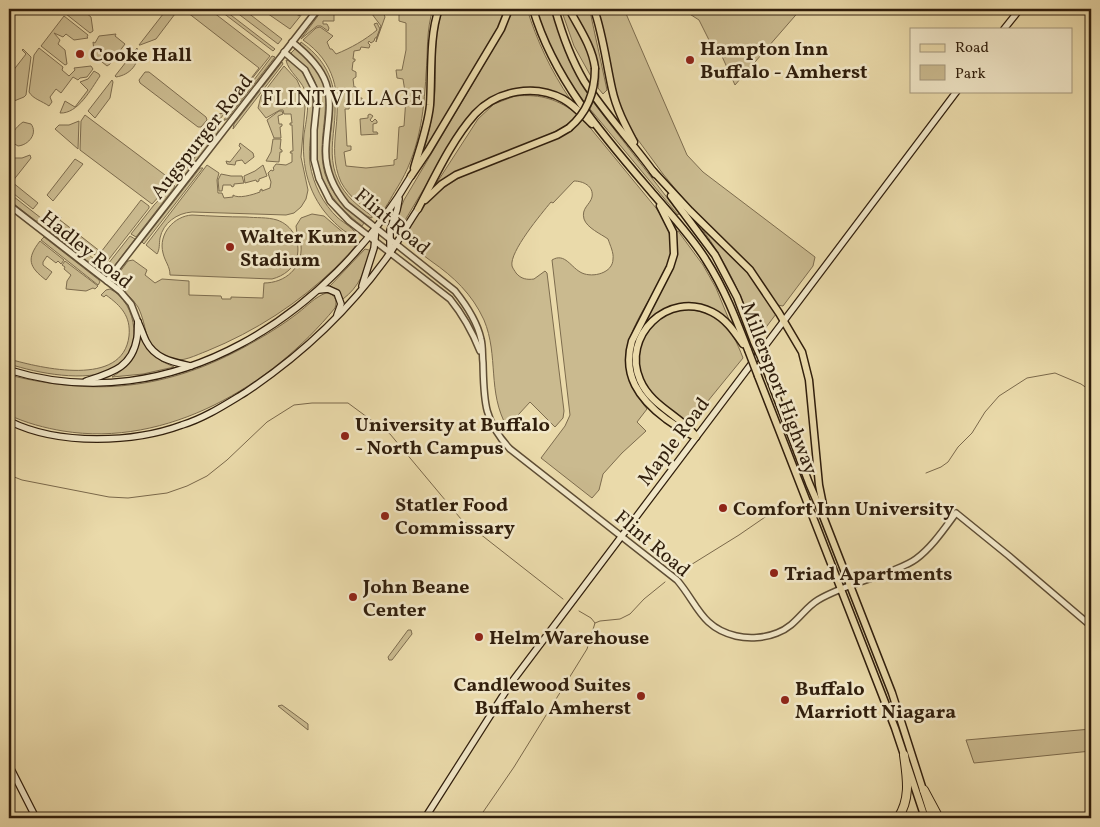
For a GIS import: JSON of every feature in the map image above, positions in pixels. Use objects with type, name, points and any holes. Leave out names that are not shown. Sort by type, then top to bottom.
[{"type":"highway","points":[[898,818],[906,804],[908,795],[904,754]]},
{"type":"highway","points":[[924,790],[939,818]]},
{"type":"highway","points":[[1070,818],[1091,818]]},
{"type":"main road","points":[[411,176],[430,107],[435,25],[439,9]]},
{"type":"main road","points":[[9,370],[41,378],[80,383],[117,383],[144,379],[191,366],[232,348],[288,315],[319,290],[345,264],[376,228],[399,197],[501,30],[509,9]]},
{"type":"main road","name":"Millersport Highway","points":[[533,9],[546,46],[564,80],[607,139],[676,220],[706,260],[728,300],[904,754],[925,818]]},
{"type":"main road","name":"Millersport Highway","points":[[555,9],[572,58],[600,105],[640,154],[715,255],[737,297],[892,693],[932,818]]},
{"type":"main road","points":[[418,208],[442,184],[456,175],[556,135],[569,128],[580,117],[591,100],[595,68],[589,46],[569,9]]},
{"type":"main road","points":[[594,9],[600,26],[612,90],[617,106],[640,154]]},
{"type":"main road","points":[[1005,28],[1020,9]]},
{"type":"main road","points":[[9,421],[41,433],[68,439],[112,439],[136,436],[183,425],[220,407],[260,383],[290,361],[335,320],[359,293],[390,252],[469,122],[476,113],[502,95],[519,91],[536,91],[562,98],[577,109],[607,139]]},
{"type":"main road","name":"Maple Road","points":[[425,818],[511,684],[956,92]]},
{"type":"main road","points":[[653,171],[690,211],[750,270],[802,352],[809,380],[819,485],[827,526]]},
{"type":"main road","points":[[655,196],[673,232],[674,254],[670,267],[632,341],[628,354],[629,368],[634,384],[648,404],[684,432],[696,437]]},
{"type":"main road","points":[[390,252],[390,230],[399,197]]},
{"type":"main road","points":[[359,293],[375,241],[376,228]]},
{"type":"main road","points":[[319,290],[328,289],[338,293],[341,304],[335,320]]},
{"type":"main road","points":[[696,437],[688,427],[652,399],[640,381],[636,371],[635,356],[637,344],[643,330],[652,320],[672,308],[693,306],[704,308],[730,325],[748,350]]},
{"type":"main road","points":[[138,322],[148,344],[156,354],[170,361],[191,366]]},
{"type":"main road","points":[[80,383],[110,374],[126,362],[136,344],[138,322]]},
{"type":"main road","points":[[9,765],[36,818]]},
{"type":"street","name":"Augspurger Road","points":[[107,281],[318,9]]},
{"type":"street","name":"Flint Road","points":[[292,42],[311,58],[326,83],[329,97],[325,146],[326,164],[331,181],[340,196],[347,205],[455,291],[466,304],[481,340],[485,405],[494,428],[502,440],[510,449],[677,580],[706,620],[736,636],[747,638],[779,632],[794,623],[818,600],[850,585],[907,565],[916,559],[933,542],[956,513],[1014,559],[1091,626]]},
{"type":"street","name":"Flint Road","points":[[284,52],[304,70],[314,88],[317,101],[314,130],[314,160],[321,184],[330,201],[338,211],[450,299],[461,312],[470,328],[483,358]]},
{"type":"street","name":"Hadley Road","points":[[9,205],[107,281],[128,300],[138,322]]},
{"type":"green space","points":[[70,9],[81,9],[91,17],[93,31],[90,33],[66,14]]},
{"type":"green space","points":[[167,9],[178,10],[156,39],[139,45]]},
{"type":"green space","points":[[183,9],[209,9],[270,56],[220,119],[218,114],[224,113],[259,68]]},
{"type":"green space","points":[[218,9],[223,9],[275,49],[273,51]]},
{"type":"green space","points":[[232,9],[243,9],[282,39],[278,44]]},
{"type":"green space","points":[[261,9],[290,9],[299,16],[306,9],[290,29]]},
{"type":"green space","points":[[323,9],[331,9],[334,15],[334,21],[323,21],[323,24],[327,24],[329,28],[328,31],[321,26],[317,26],[301,39]]},
{"type":"green space","points":[[377,9],[382,9],[385,17],[376,42],[377,37],[371,43],[369,41],[369,48],[361,47],[360,50],[354,51],[353,59],[355,61],[353,62],[352,70],[356,72],[356,77],[353,79],[356,89],[354,90],[356,98],[362,98],[362,104],[350,104],[349,109],[345,109],[347,146],[351,146],[351,150],[344,152],[346,166],[366,168],[394,165],[394,160],[397,159],[399,127],[404,126],[406,98],[403,79],[397,78],[396,70],[402,70],[406,50],[406,23],[399,21],[399,10],[433,9],[428,33],[424,104],[419,133],[411,161],[404,175],[386,207],[377,216],[352,197],[341,182],[335,155],[336,90],[329,68],[314,49],[303,40],[316,28],[320,27],[333,36],[327,42],[330,49],[336,54],[358,44],[372,34],[377,30],[374,24],[377,23],[380,29],[381,26],[372,14]]},
{"type":"green space","points":[[443,9],[506,9],[479,64],[425,152],[423,152],[434,106],[436,38]]},
{"type":"green space","points":[[512,9],[527,9],[545,56],[570,99],[533,87],[507,90],[481,103],[460,128],[401,227],[394,232],[392,230],[404,200],[492,51]]},
{"type":"green space","points":[[536,9],[552,9],[569,60],[589,95],[586,104],[556,59]]},
{"type":"green space","points":[[561,9],[566,9],[588,51],[593,80],[574,46]]},
{"type":"green space","points":[[572,9],[588,9],[591,16],[607,90],[603,94],[598,88],[599,77],[596,56],[583,27]]},
{"type":"green space","points":[[597,9],[624,9],[687,155],[703,172],[815,257],[813,266],[783,306],[773,302],[774,300],[750,266],[687,203],[630,129],[619,105]]},
{"type":"green space","points":[[687,9],[801,9],[735,85],[715,41],[710,42],[699,20],[685,11]]},
{"type":"green space","points":[[64,16],[88,35],[88,38],[74,40],[66,34],[63,37],[54,33],[60,40],[58,44],[65,50],[67,64],[65,65],[41,46]]},
{"type":"green space","points":[[116,34],[115,36],[125,44],[110,64],[107,66],[97,58],[95,61],[93,42],[95,43],[99,36]]},
{"type":"green space","points":[[301,42],[320,60],[331,79],[335,102],[332,147],[335,174],[348,196],[372,218],[357,210],[350,203],[338,189],[332,176],[329,162],[332,119],[330,89],[322,70],[315,59],[300,45]]},
{"type":"green space","points":[[39,48],[63,67],[62,70],[69,76],[75,70],[74,68],[91,66],[93,69],[87,77],[78,80],[73,77],[61,93],[56,89],[50,97],[52,102],[49,106],[29,92],[34,55]]},
{"type":"green space","points":[[137,48],[136,63],[126,74],[116,77],[115,76]]},
{"type":"green space","points":[[23,49],[31,57],[26,95],[9,103],[9,76],[26,54]]},
{"type":"green space","points":[[295,49],[311,62],[321,76],[325,91],[322,157],[328,182],[340,201],[364,223],[362,226],[341,207],[326,187],[321,175],[316,150],[319,108],[317,89],[310,73],[291,53]]},
{"type":"green space","points":[[272,56],[275,57],[227,119],[223,121]]},
{"type":"green space","points":[[286,60],[290,61],[301,71],[308,81],[312,92],[313,116],[309,152],[311,171],[316,186],[323,200],[357,236],[340,228],[332,220],[312,191],[305,169],[303,146],[308,101],[305,90]]},
{"type":"green space","points":[[282,62],[283,64],[233,129],[234,124]]},
{"type":"green space","points":[[284,66],[297,80],[304,96],[305,108],[301,157],[308,190],[306,199],[301,207],[294,213],[286,215],[192,212],[181,214],[167,223],[164,228],[157,254],[146,245],[207,165],[219,173],[217,180],[218,193],[222,193],[224,198],[233,197],[233,195],[238,197],[249,195],[260,192],[262,189],[262,191],[270,188],[271,182],[268,173],[271,170],[273,171],[276,164],[286,165],[292,162],[292,153],[290,153],[293,151],[292,125],[290,125],[292,123],[291,114],[284,114],[283,110],[280,110],[266,118],[258,108],[261,96]]},
{"type":"green space","points":[[94,71],[100,76],[88,94],[78,105],[73,109],[60,113],[65,101],[75,107],[88,90],[80,82],[88,79]]},
{"type":"green space","points":[[145,72],[149,72],[206,117],[207,120],[201,127],[198,127],[140,83],[139,80]]},
{"type":"green space","points":[[112,80],[110,98],[95,118],[88,111]]},
{"type":"green space","points":[[515,96],[533,96],[556,101],[579,115],[566,126],[546,136],[467,167],[437,185],[478,119],[494,104]]},
{"type":"green space","points":[[593,102],[679,213],[678,215],[590,109]]},
{"type":"green space","points":[[279,111],[282,111],[283,114],[278,116],[279,124],[282,124],[280,127],[281,138],[274,138],[267,120]]},
{"type":"green space","points":[[370,114],[373,116],[370,120],[372,122],[375,119],[377,121],[377,123],[373,124],[373,132],[378,134],[361,135],[360,119],[368,118]]},
{"type":"green space","points":[[85,115],[173,181],[152,204],[80,150],[81,121]]},
{"type":"green space","points":[[583,119],[656,208],[664,221],[671,241],[666,269],[637,321],[627,349],[629,378],[647,409],[637,422],[646,431],[603,474],[599,490],[592,498],[541,458],[565,426],[570,415],[552,260],[557,258],[564,259],[578,271],[591,275],[606,271],[610,268],[613,259],[608,239],[591,228],[584,219],[585,209],[592,197],[590,187],[584,183],[574,181],[553,203],[551,202],[527,233],[512,260],[513,268],[522,278],[534,279],[545,271],[547,273],[564,411],[563,418],[555,427],[530,402],[507,427],[497,401],[491,347],[484,320],[474,302],[455,280],[405,239],[414,220],[426,204],[456,180],[492,163],[559,137],[578,125]]},
{"type":"green space","points":[[79,121],[78,149],[55,129],[59,125],[69,125]]},
{"type":"green space","points":[[23,122],[31,124],[33,135],[29,141],[18,146],[13,143],[12,137],[16,129]]},
{"type":"green space","points":[[218,127],[218,132],[184,176],[179,178]]},
{"type":"green space","points":[[273,139],[281,139],[280,149],[282,152],[280,152],[279,162],[266,161],[271,152]]},
{"type":"green space","points":[[240,143],[253,153],[254,157],[245,164],[242,160],[236,161],[235,165],[227,164],[226,161],[230,162],[241,148],[239,146]]},
{"type":"green space","points":[[30,155],[31,158],[12,182],[38,203],[33,209],[9,190],[9,165],[14,158]]},
{"type":"green space","points":[[75,159],[83,164],[53,201],[47,195]]},
{"type":"green space","points":[[263,165],[267,176],[259,179],[257,182],[256,180],[245,183],[244,176]]},
{"type":"green space","points":[[200,168],[203,168],[144,244],[142,242]]},
{"type":"green space","points":[[221,174],[242,176],[244,183],[234,184],[232,187],[231,185],[223,185],[222,191],[219,191],[218,180]]},
{"type":"green space","points":[[175,183],[174,188],[136,237],[131,234],[154,205]]},
{"type":"green space","points":[[9,193],[43,219],[36,221],[9,200]]},
{"type":"green space","points":[[141,200],[149,208],[106,263],[49,221],[54,215],[59,215],[61,217],[60,220],[101,252]]},
{"type":"green space","points":[[312,214],[324,216],[346,235],[358,241],[354,248],[322,280],[292,304],[260,325],[225,343],[189,358],[170,359],[161,355],[150,344],[138,307],[116,282],[116,277],[128,261],[133,260],[147,270],[145,275],[155,283],[162,279],[189,281],[189,295],[221,296],[222,299],[231,299],[231,297],[263,298],[264,283],[285,277],[296,267],[301,253],[301,245],[296,226],[301,218]]},
{"type":"green space","name":"Walter Kunz Stadium","points":[[185,216],[269,218],[282,222],[294,234],[298,245],[296,261],[288,271],[272,279],[170,275],[162,246],[165,233],[174,222]]},
{"type":"green space","points":[[52,227],[102,265],[100,271],[49,231]]},
{"type":"green space","points":[[703,228],[749,273],[776,314],[758,338],[734,282]]},
{"type":"green space","points":[[678,231],[703,265],[716,288],[730,322],[714,310],[696,304],[687,304],[669,307],[658,312],[644,323],[672,268],[675,256],[676,232]]},
{"type":"green space","points":[[130,236],[135,239],[112,269],[108,264]]},
{"type":"green space","points":[[44,237],[99,280],[98,285],[41,240]]},
{"type":"green space","points":[[40,241],[64,260],[61,264],[58,261],[56,263],[47,256],[43,265],[52,272],[46,280],[36,271],[31,262],[33,253]]},
{"type":"green space","points":[[365,249],[371,252],[364,272],[357,284],[343,299],[338,290],[330,286]]},
{"type":"green space","points":[[65,261],[98,286],[95,289],[86,291],[66,289],[67,281],[71,275],[62,265]]},
{"type":"green space","points":[[110,289],[127,305],[134,328],[130,352],[124,362],[114,369],[103,373],[76,376],[33,371],[9,364],[9,359],[40,367],[79,370],[97,369],[112,363],[123,352],[129,336],[129,329],[124,312],[106,295],[104,297],[101,295]]},
{"type":"green space","points":[[326,293],[331,294],[335,298],[335,308],[280,363],[248,386],[214,405],[178,420],[140,430],[102,434],[56,430],[29,423],[9,415],[9,375],[75,386],[106,387],[137,384],[167,378],[197,369],[257,340]]},
{"type":"green space","points":[[683,309],[706,313],[722,322],[734,337],[743,358],[690,423],[668,409],[654,397],[644,383],[638,366],[638,357],[643,339],[653,323],[670,312]]},
{"type":"green space","points":[[141,336],[152,353],[161,361],[174,367],[143,374],[112,377],[119,373],[127,364]]},
{"type":"green space","points":[[408,630],[411,630],[412,634],[392,660],[389,660],[388,657]]},
{"type":"green space","points":[[282,705],[308,724],[308,730],[278,706]]},
{"type":"green space","points":[[1091,729],[1091,751],[974,763],[966,740]]},
{"type":"waterway","points":[[926,473],[948,462],[999,396],[1027,378],[1055,373],[1081,384],[1091,391]]},
{"type":"waterway","points":[[9,475],[22,480],[109,497],[128,498],[167,493],[207,476],[267,422],[294,405],[348,403],[390,434],[461,519],[563,599]]},
{"type":"waterway","points":[[681,571],[771,513],[784,514],[796,512]]},
{"type":"waterway","points":[[595,623],[620,619],[630,614],[644,599],[665,582]]},
{"type":"waterway","points":[[479,818],[514,767],[587,649],[595,623],[591,618],[579,611]]},
{"type":"place","name":"Cooke Hall","points":[[80,54]]},
{"type":"place","name":"Hampton Inn Buffalo - Amherst","points":[[690,60]]},
{"type":"place","name":"Walter Kunz Stadium","points":[[230,247]]},
{"type":"place","name":"University at Buffalo - North Campus","points":[[345,436]]},
{"type":"place","name":"Comfort Inn University","points":[[723,508]]},
{"type":"place","name":"Statler Food Commissary","points":[[385,516]]},
{"type":"place","name":"Triad Apartments","points":[[774,573]]},
{"type":"place","name":"John Beane Center","points":[[353,597]]},
{"type":"place","name":"Helm Warehouse","points":[[479,637]]},
{"type":"place","name":"Candlewood Suites Buffalo Amherst","points":[[641,696]]},
{"type":"place","name":"Buffalo Marriott Niagara","points":[[785,700]]},
{"type":"district","name":"FLINT VILLAGE","points":[[343,98]]}]
